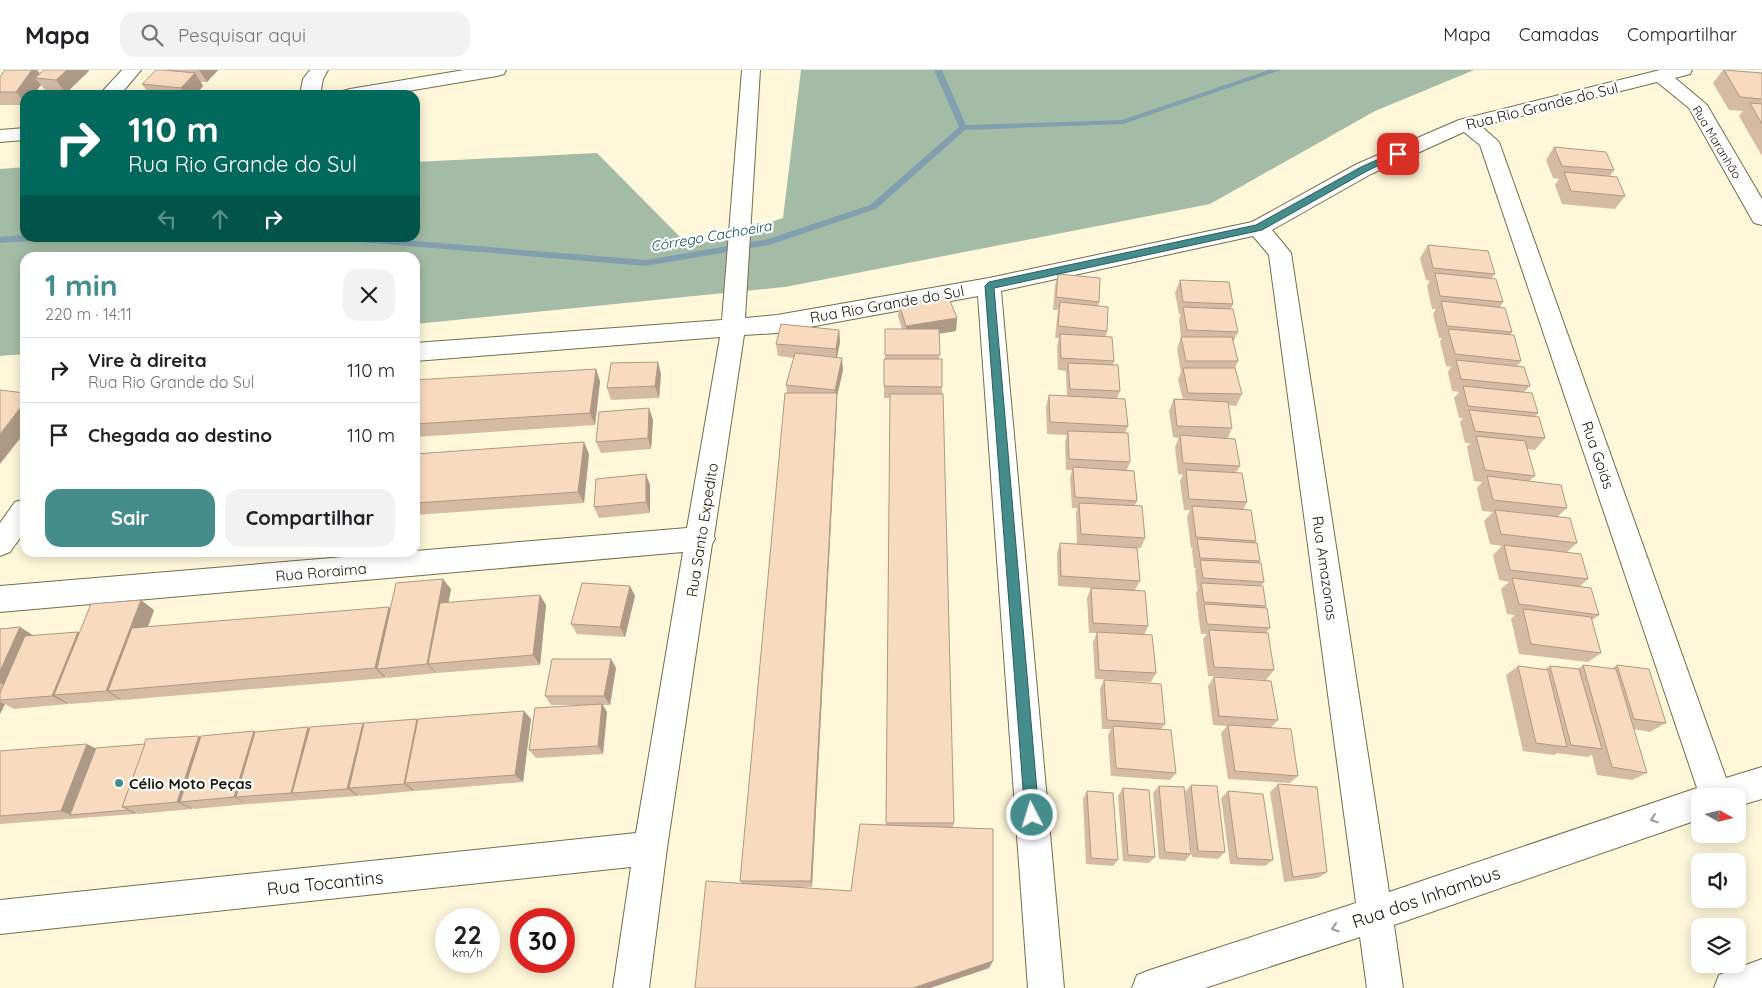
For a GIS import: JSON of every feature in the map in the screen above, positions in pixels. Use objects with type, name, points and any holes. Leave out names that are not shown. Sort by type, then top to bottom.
[{"type":"street","points":[[114,90],[132,70]]},
{"type":"street","points":[[311,90],[313,79],[319,70]]},
{"type":"street","points":[[379,90],[497,70]]},
{"type":"street","name":"Rua Santo Expedito","points":[[631,988],[650,848],[734,328],[751,70]]},
{"type":"street","name":"Rua Rio Grande do Sul","points":[[420,352],[777,324],[989,286],[1258,228],[1364,169],[1466,124],[1683,70]]},
{"type":"street","name":"Rua Maranhão","points":[[1660,76],[1697,105],[1762,218]]},
{"type":"street","name":"Rua Goiás","points":[[1466,124],[1489,142],[1715,788]]},
{"type":"street","points":[[0,136],[20,134]]},
{"type":"street","name":"Rua Amazonas","points":[[1258,228],[1280,253],[1384,988]]},
{"type":"street","points":[[989,286],[1046,988]]},
{"type":"street","points":[[0,544],[20,517]]},
{"type":"street","name":"Rua Roraima","points":[[0,599],[701,538]]},
{"type":"street","points":[[1745,788],[1762,783]]},
{"type":"street","name":"Rua dos Inhambus","points":[[1150,988],[1374,916],[1691,806]]},
{"type":"street","name":"Rua Tocantins","points":[[0,918],[650,848]]},
{"type":"street","points":[[1732,988],[1762,977]]},
{"type":"green space","points":[[801,70],[1474,70],[1375,111],[1210,204],[785,287],[420,324],[420,252],[20,252],[20,354],[0,356],[0,169],[20,167],[20,242],[420,242],[420,162],[597,153],[690,247],[783,218]]},
{"type":"building","points":[[5,70],[32,70],[16,92],[0,92],[0,77]]},
{"type":"building","points":[[44,70],[67,70],[56,80],[35,78]]},
{"type":"building","points":[[156,70],[195,73],[181,88],[142,84]]},
{"type":"building","points":[[1724,70],[1762,73],[1762,99],[1740,97]]},
{"type":"building","points":[[1750,103],[1762,104],[1762,124]]},
{"type":"building","points":[[1554,147],[1606,152],[1614,170],[1562,166]]},
{"type":"building","points":[[1564,172],[1617,177],[1625,196],[1571,191]]},
{"type":"building","points":[[1428,245],[1488,251],[1495,274],[1433,268]]},
{"type":"building","points":[[1435,273],[1496,279],[1503,302],[1440,296]]},
{"type":"building","points":[[1058,274],[1100,278],[1099,302],[1056,297]]},
{"type":"building","points":[[1180,280],[1229,282],[1233,304],[1183,302]]},
{"type":"building","points":[[948,296],[957,318],[906,326],[899,304]]},
{"type":"building","points":[[1441,301],[1505,308],[1512,332],[1447,326]]},
{"type":"building","points":[[1060,302],[1108,307],[1107,331],[1058,326]]},
{"type":"building","points":[[1183,307],[1233,309],[1238,332],[1187,330]]},
{"type":"building","points":[[781,324],[839,330],[836,349],[776,344]]},
{"type":"building","points":[[885,329],[939,329],[940,355],[885,355]]},
{"type":"building","points":[[1448,329],[1514,335],[1521,361],[1455,354]]},
{"type":"building","points":[[1060,334],[1112,337],[1114,361],[1061,358]]},
{"type":"building","points":[[1181,337],[1232,337],[1238,361],[1186,361]]},
{"type":"building","points":[[795,353],[842,358],[835,390],[786,385]]},
{"type":"building","points":[[884,359],[942,359],[942,387],[884,386]]},
{"type":"building","points":[[1456,360],[1524,367],[1530,386],[1461,379]]},
{"type":"building","points":[[658,362],[655,386],[607,388],[611,363]]},
{"type":"building","points":[[1068,363],[1118,365],[1120,391],[1070,389]]},
{"type":"building","points":[[1183,368],[1235,368],[1242,394],[1188,393]]},
{"type":"building","points":[[596,369],[590,413],[420,424],[420,380]]},
{"type":"building","points":[[1463,386],[1532,393],[1538,413],[1468,406]]},
{"type":"building","points":[[0,390],[20,392],[20,408],[0,434]]},
{"type":"building","points":[[785,393],[837,393],[811,881],[740,881]]},
{"type":"building","points":[[890,394],[943,394],[954,823],[886,823]]},
{"type":"building","points":[[1049,395],[1125,399],[1128,426],[1050,422]]},
{"type":"building","points":[[1174,399],[1228,402],[1232,428],[1177,426]]},
{"type":"building","points":[[649,408],[648,438],[596,442],[599,412]]},
{"type":"building","points":[[1469,410],[1539,417],[1545,438],[1475,431]]},
{"type":"building","points":[[1068,431],[1128,433],[1130,462],[1069,459]]},
{"type":"building","points":[[1180,435],[1235,439],[1240,466],[1183,463]]},
{"type":"building","points":[[1476,436],[1525,441],[1535,476],[1485,470]]},
{"type":"building","points":[[584,442],[578,492],[420,503],[420,454]]},
{"type":"building","points":[[1073,467],[1134,471],[1137,501],[1075,497]]},
{"type":"building","points":[[1186,470],[1242,473],[1247,502],[1189,499]]},
{"type":"building","points":[[646,474],[646,502],[594,507],[596,479]]},
{"type":"building","points":[[1487,476],[1561,485],[1567,508],[1493,500]]},
{"type":"building","points":[[1079,503],[1142,506],[1145,538],[1081,534]]},
{"type":"building","points":[[1192,506],[1251,510],[1256,541],[1196,537]]},
{"type":"building","points":[[1495,510],[1570,518],[1577,543],[1501,534]]},
{"type":"building","points":[[1197,539],[1257,543],[1260,561],[1200,558]]},
{"type":"building","points":[[1060,543],[1137,548],[1140,581],[1061,576]]},
{"type":"building","points":[[1504,545],[1581,554],[1588,579],[1510,570]]},
{"type":"building","points":[[1200,560],[1261,563],[1264,582],[1203,578]]},
{"type":"building","points":[[1512,578],[1591,588],[1599,615],[1519,604]]},
{"type":"building","points":[[443,579],[427,664],[377,669],[396,583]]},
{"type":"building","points":[[582,583],[630,586],[620,627],[571,624]]},
{"type":"building","points":[[1201,583],[1263,586],[1266,606],[1204,602]]},
{"type":"building","points":[[1091,588],[1145,591],[1148,626],[1093,623]]},
{"type":"building","points":[[540,595],[533,655],[428,664],[440,603]]},
{"type":"building","points":[[141,600],[106,691],[54,695],[91,604]]},
{"type":"building","points":[[1204,604],[1267,608],[1270,628],[1207,624]]},
{"type":"building","points":[[389,607],[375,668],[108,691],[132,628]]},
{"type":"building","points":[[1523,609],[1591,617],[1601,653],[1531,644]]},
{"type":"building","points":[[20,627],[0,671],[0,629]]},
{"type":"building","points":[[1209,630],[1268,633],[1274,670],[1214,667]]},
{"type":"building","points":[[78,632],[52,696],[0,700],[0,693],[25,636]]},
{"type":"building","points":[[1097,632],[1152,635],[1156,673],[1099,670]]},
{"type":"building","points":[[552,659],[611,659],[604,696],[545,696]]},
{"type":"building","points":[[1583,665],[1616,669],[1647,773],[1612,767]]},
{"type":"building","points":[[1617,665],[1649,669],[1666,723],[1634,719]]},
{"type":"building","points":[[1518,666],[1548,670],[1567,747],[1536,743]]},
{"type":"building","points":[[1550,666],[1579,669],[1602,749],[1571,745]]},
{"type":"building","points":[[1214,677],[1271,681],[1278,720],[1219,716]]},
{"type":"building","points":[[1104,680],[1161,684],[1165,724],[1107,720]]},
{"type":"building","points":[[602,704],[598,746],[529,750],[535,708]]},
{"type":"building","points":[[524,711],[515,775],[405,783],[418,719]]},
{"type":"building","points":[[417,719],[404,784],[349,788],[364,723]]},
{"type":"building","points":[[363,723],[347,789],[292,793],[310,727]]},
{"type":"building","points":[[1228,725],[1291,729],[1298,776],[1235,771]]},
{"type":"building","points":[[1113,726],[1171,730],[1176,773],[1116,768]]},
{"type":"building","points":[[308,727],[291,793],[236,797],[255,732]]},
{"type":"building","points":[[254,731],[234,797],[180,802],[201,736]]},
{"type":"building","points":[[199,736],[177,802],[122,807],[146,739]]},
{"type":"building","points":[[87,744],[61,811],[0,816],[0,751]]},
{"type":"building","name":"Célio Moto Peças","points":[[145,744],[122,807],[127,810],[70,815],[96,748]]},
{"type":"building","points":[[1278,784],[1317,787],[1327,872],[1293,877]]},
{"type":"building","points":[[1191,785],[1217,786],[1225,852],[1198,851]]},
{"type":"building","points":[[1159,786],[1184,787],[1191,854],[1165,852]]},
{"type":"building","points":[[1123,788],[1149,790],[1155,857],[1128,855]]},
{"type":"building","points":[[1087,791],[1113,793],[1118,860],[1091,858]]},
{"type":"building","points":[[1228,791],[1263,794],[1273,860],[1237,858]]},
{"type":"building","points":[[860,824],[993,829],[993,961],[913,988],[695,988],[706,881],[851,891]]},
{"type":"waterway","points":[[938,70],[963,128]]},
{"type":"waterway","name":"Córrego Cachoeira","points":[[963,128],[1123,122],[1277,70]]},
{"type":"waterway","name":"Córrego Cachoeira","points":[[397,242],[646,263],[769,242],[873,207],[963,128]]},
{"type":"waterway","name":"Córrego Cachoeira","points":[[0,240],[20,239]]},
{"type":"place","name":"Célio Moto Peças","points":[[119,783]]},
{"type":"route","points":[[1032,815],[989,286],[1258,228],[1364,169],[1398,154]]}]
